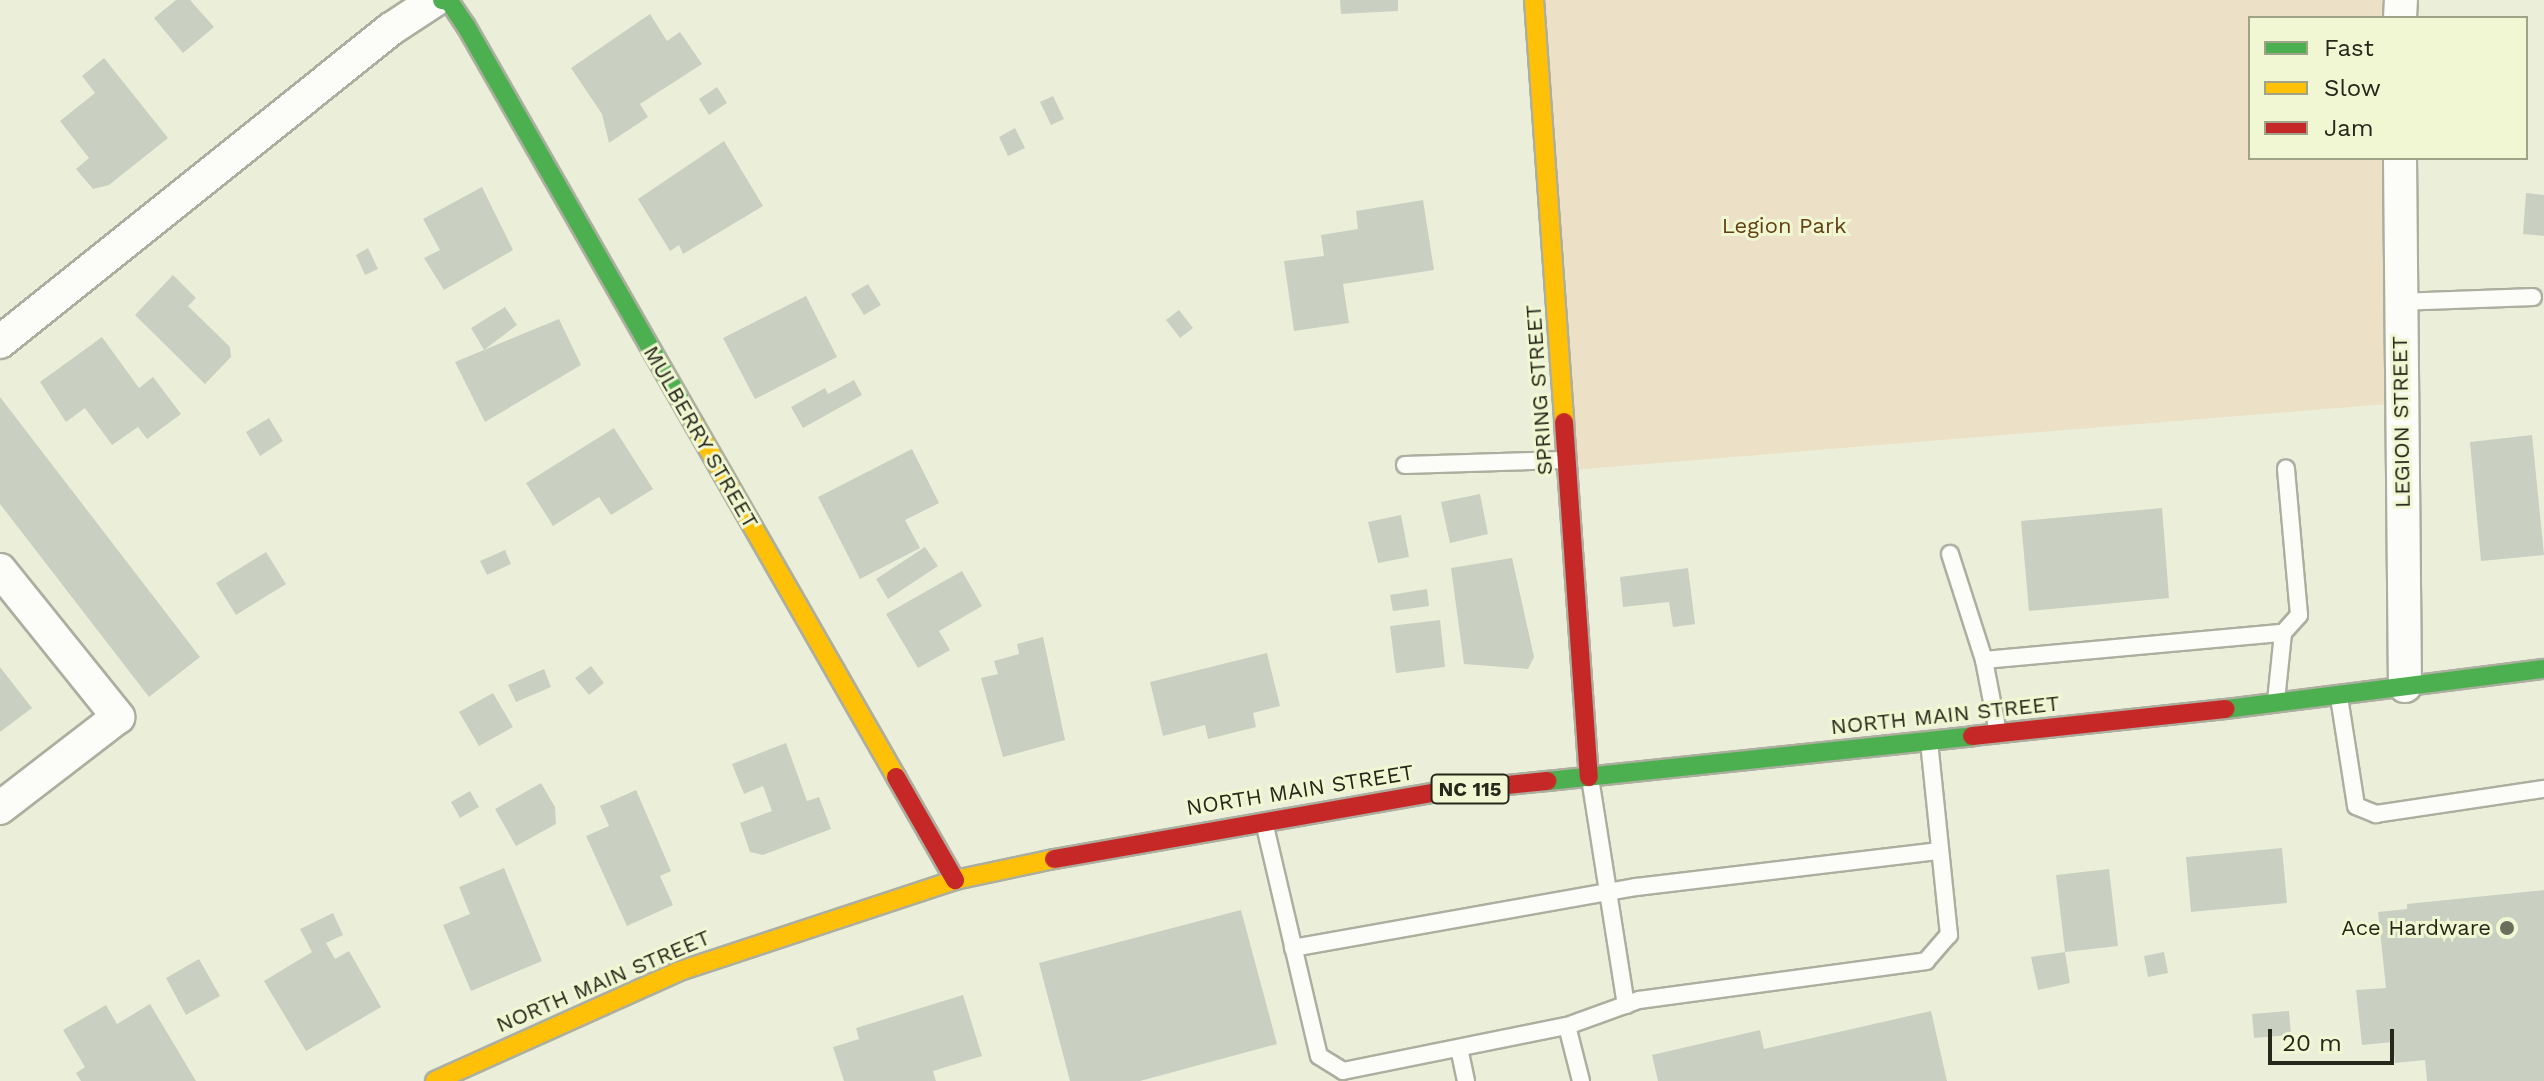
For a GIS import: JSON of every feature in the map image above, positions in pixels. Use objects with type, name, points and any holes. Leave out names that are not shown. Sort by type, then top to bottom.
[{"type":"main road","name":"MULBERRY STREET","points":[[442,0],[449,1],[466,26],[955,880]]},
{"type":"main road","name":"SPRING STREET","points":[[1534,0],[1589,777]]},
{"type":"main road","name":"NORTH MAIN STREET","points":[[435,1081],[677,972],[955,880],[1263,819],[1439,792],[1998,734],[2544,669]]},
{"type":"street","points":[[0,342],[391,29],[435,0]]},
{"type":"street","name":"LEGION STREET","points":[[2400,160],[2405,686]]},
{"type":"street","points":[[0,570],[118,717],[0,808]]},
{"type":"lane","points":[[2399,302],[2533,297]]},
{"type":"lane","points":[[1405,465],[1567,460]]},
{"type":"lane","points":[[2276,703],[2283,633],[2299,615],[2286,469]]},
{"type":"lane","points":[[1950,554],[1984,660],[1998,734]]},
{"type":"lane","points":[[1984,660],[2283,633]]},
{"type":"lane","points":[[2339,695],[2356,806],[2376,814],[2544,789]]},
{"type":"lane","points":[[1263,819],[1319,1056],[1343,1071],[1567,1026],[1626,1005],[1926,961],[1949,935],[1929,741]]},
{"type":"lane","points":[[1589,777],[1626,1005]]},
{"type":"lane","points":[[1293,948],[1608,892],[1940,851]]},
{"type":"lane","points":[[1567,1026],[1581,1081]]},
{"type":"lane","points":[[1459,1048],[1466,1081]]},
{"type":"green space","name":"Legion Park","points":[[1537,0],[2400,0],[2400,16],[2248,16],[2248,160],[2399,160],[2399,403],[1573,470]]},
{"type":"building","points":[[176,0],[190,0],[214,27],[183,53],[154,18]]},
{"type":"building","points":[[1340,0],[1398,0],[1398,11],[1341,14]]},
{"type":"building","points":[[650,14],[667,41],[680,32],[702,64],[640,104],[648,117],[609,143],[602,114],[571,68]]},
{"type":"building","points":[[104,58],[168,138],[109,185],[93,189],[76,169],[89,158],[60,121],[95,93],[82,76]]},
{"type":"building","points":[[717,87],[727,103],[709,115],[699,99]]},
{"type":"building","points":[[1053,96],[1064,119],[1051,125],[1040,102]]},
{"type":"building","points":[[1015,128],[1025,148],[1008,156],[999,137]]},
{"type":"building","points":[[724,141],[763,206],[683,254],[679,245],[670,251],[638,199]]},
{"type":"building","points":[[482,187],[513,250],[444,290],[424,258],[440,250],[423,219]]},
{"type":"building","points":[[2526,193],[2544,195],[2544,236],[2523,234]]},
{"type":"building","points":[[1423,200],[1434,270],[1343,284],[1349,323],[1294,331],[1284,261],[1324,256],[1321,235],[1358,229],[1356,211]]},
{"type":"building","points":[[368,248],[378,269],[365,275],[356,255]]},
{"type":"building","points":[[173,275],[196,298],[188,306],[230,347],[231,357],[205,384],[135,315]]},
{"type":"building","points":[[868,284],[881,305],[864,315],[851,294]]},
{"type":"building","points":[[806,296],[837,357],[755,399],[723,338]]},
{"type":"building","points":[[505,307],[517,325],[484,350],[471,328]]},
{"type":"building","points":[[1179,310],[1193,328],[1180,338],[1166,320]]},
{"type":"building","points":[[559,319],[581,365],[485,422],[455,362]]},
{"type":"building","points":[[102,337],[139,388],[153,377],[181,414],[147,439],[138,427],[112,445],[85,408],[66,422],[40,382]]},
{"type":"building","points":[[854,380],[862,395],[803,428],[791,407],[825,388],[828,394]]},
{"type":"building","points":[[0,397],[200,657],[149,697],[0,504]]},
{"type":"building","points":[[269,418],[283,441],[260,456],[246,432]]},
{"type":"building","points":[[614,428],[653,489],[611,515],[599,497],[553,526],[526,483]]},
{"type":"building","points":[[2532,435],[2544,555],[2481,561],[2470,442]]},
{"type":"building","points":[[912,449],[939,503],[905,520],[920,548],[860,579],[818,497]]},
{"type":"building","points":[[1480,494],[1488,534],[1450,543],[1441,502]]},
{"type":"building","points":[[2162,508],[2169,598],[2029,611],[2021,521]]},
{"type":"building","points":[[1401,515],[1409,557],[1378,563],[1368,522]]},
{"type":"building","points":[[925,547],[938,566],[888,599],[876,579]]},
{"type":"building","points":[[505,550],[511,564],[487,575],[480,561]]},
{"type":"building","points":[[266,552],[286,584],[236,615],[216,583]]},
{"type":"building","points":[[1512,558],[1534,657],[1528,669],[1464,664],[1451,568]]},
{"type":"building","points":[[1688,568],[1695,624],[1673,627],[1669,602],[1623,607],[1620,577]]},
{"type":"building","points":[[962,571],[982,606],[939,631],[950,650],[918,668],[886,614]]},
{"type":"building","points":[[1427,589],[1429,606],[1393,611],[1390,595]]},
{"type":"building","points":[[1440,620],[1445,667],[1396,673],[1390,626]]},
{"type":"building","points":[[1043,637],[1065,740],[1003,757],[981,678],[998,674],[994,661],[1019,654],[1017,644]]},
{"type":"building","points":[[1267,653],[1280,706],[1253,713],[1256,727],[1208,739],[1205,725],[1163,736],[1150,682]]},
{"type":"building","points":[[591,666],[604,683],[589,695],[575,678]]},
{"type":"building","points":[[0,667],[32,708],[0,732]]},
{"type":"building","points":[[544,669],[551,687],[516,702],[508,685]]},
{"type":"building","points":[[493,693],[513,727],[479,746],[459,712]]},
{"type":"building","points":[[786,743],[807,801],[819,797],[831,829],[763,855],[750,852],[740,823],[772,811],[763,786],[744,794],[732,764]]},
{"type":"building","points":[[541,783],[555,807],[556,824],[516,846],[495,809]]},
{"type":"building","points":[[636,790],[671,871],[660,876],[673,905],[627,926],[586,836],[609,826],[600,806]]},
{"type":"building","points":[[470,791],[479,807],[460,818],[451,802]]},
{"type":"building","points":[[2282,848],[2287,903],[2191,912],[2186,857]]},
{"type":"building","points":[[504,868],[542,961],[471,991],[443,925],[470,914],[459,887]]},
{"type":"building","points":[[2109,869],[2118,946],[2065,952],[2056,875]]},
{"type":"building","points":[[2544,890],[2544,1081],[2427,1081],[2425,1060],[2395,1063],[2393,1042],[2362,1045],[2356,990],[2386,988],[2378,912],[2407,909],[2407,904]]},
{"type":"building","points":[[1241,910],[1277,1044],[1140,1081],[1070,1081],[1039,963]]},
{"type":"building","points":[[333,913],[343,935],[326,943],[335,959],[349,951],[381,1007],[306,1051],[264,981],[312,952],[300,929]]},
{"type":"building","points":[[2065,952],[2070,983],[2038,990],[2031,957]]},
{"type":"building","points":[[2164,952],[2168,973],[2148,977],[2144,956]]},
{"type":"building","points":[[199,959],[220,996],[186,1015],[166,978]]},
{"type":"building","points":[[963,995],[982,1056],[933,1071],[936,1081],[844,1081],[833,1047],[859,1039],[856,1028]]},
{"type":"building","points":[[150,1004],[196,1081],[81,1081],[76,1073],[85,1067],[63,1030],[106,1005],[117,1024]]},
{"type":"building","points":[[1931,1011],[1947,1081],[1658,1081],[1652,1055],[1760,1030],[1764,1049]]},
{"type":"building","points":[[2289,1011],[2291,1035],[2254,1038],[2252,1014]]},
{"type":"traffic: fast","points":[[442,0],[449,1],[466,26],[694,424]]},
{"type":"traffic: fast","points":[[2226,709],[2544,669]]},
{"type":"traffic: fast","points":[[1547,781],[1972,736]]},
{"type":"traffic: slow","points":[[1534,0],[1564,422]]},
{"type":"traffic: slow","points":[[694,424],[896,777]]},
{"type":"traffic: slow","points":[[435,1081],[677,972],[955,880],[1054,859]]},
{"type":"traffic: jam","points":[[1564,422],[1589,777]]},
{"type":"traffic: jam","points":[[1972,736],[2226,709]]},
{"type":"traffic: jam","points":[[896,777],[955,880]]},
{"type":"traffic: jam","points":[[1054,859],[1439,792],[1547,781]]},
{"type":"place","name":"Ace Hardware","points":[[2507,928]]}]
